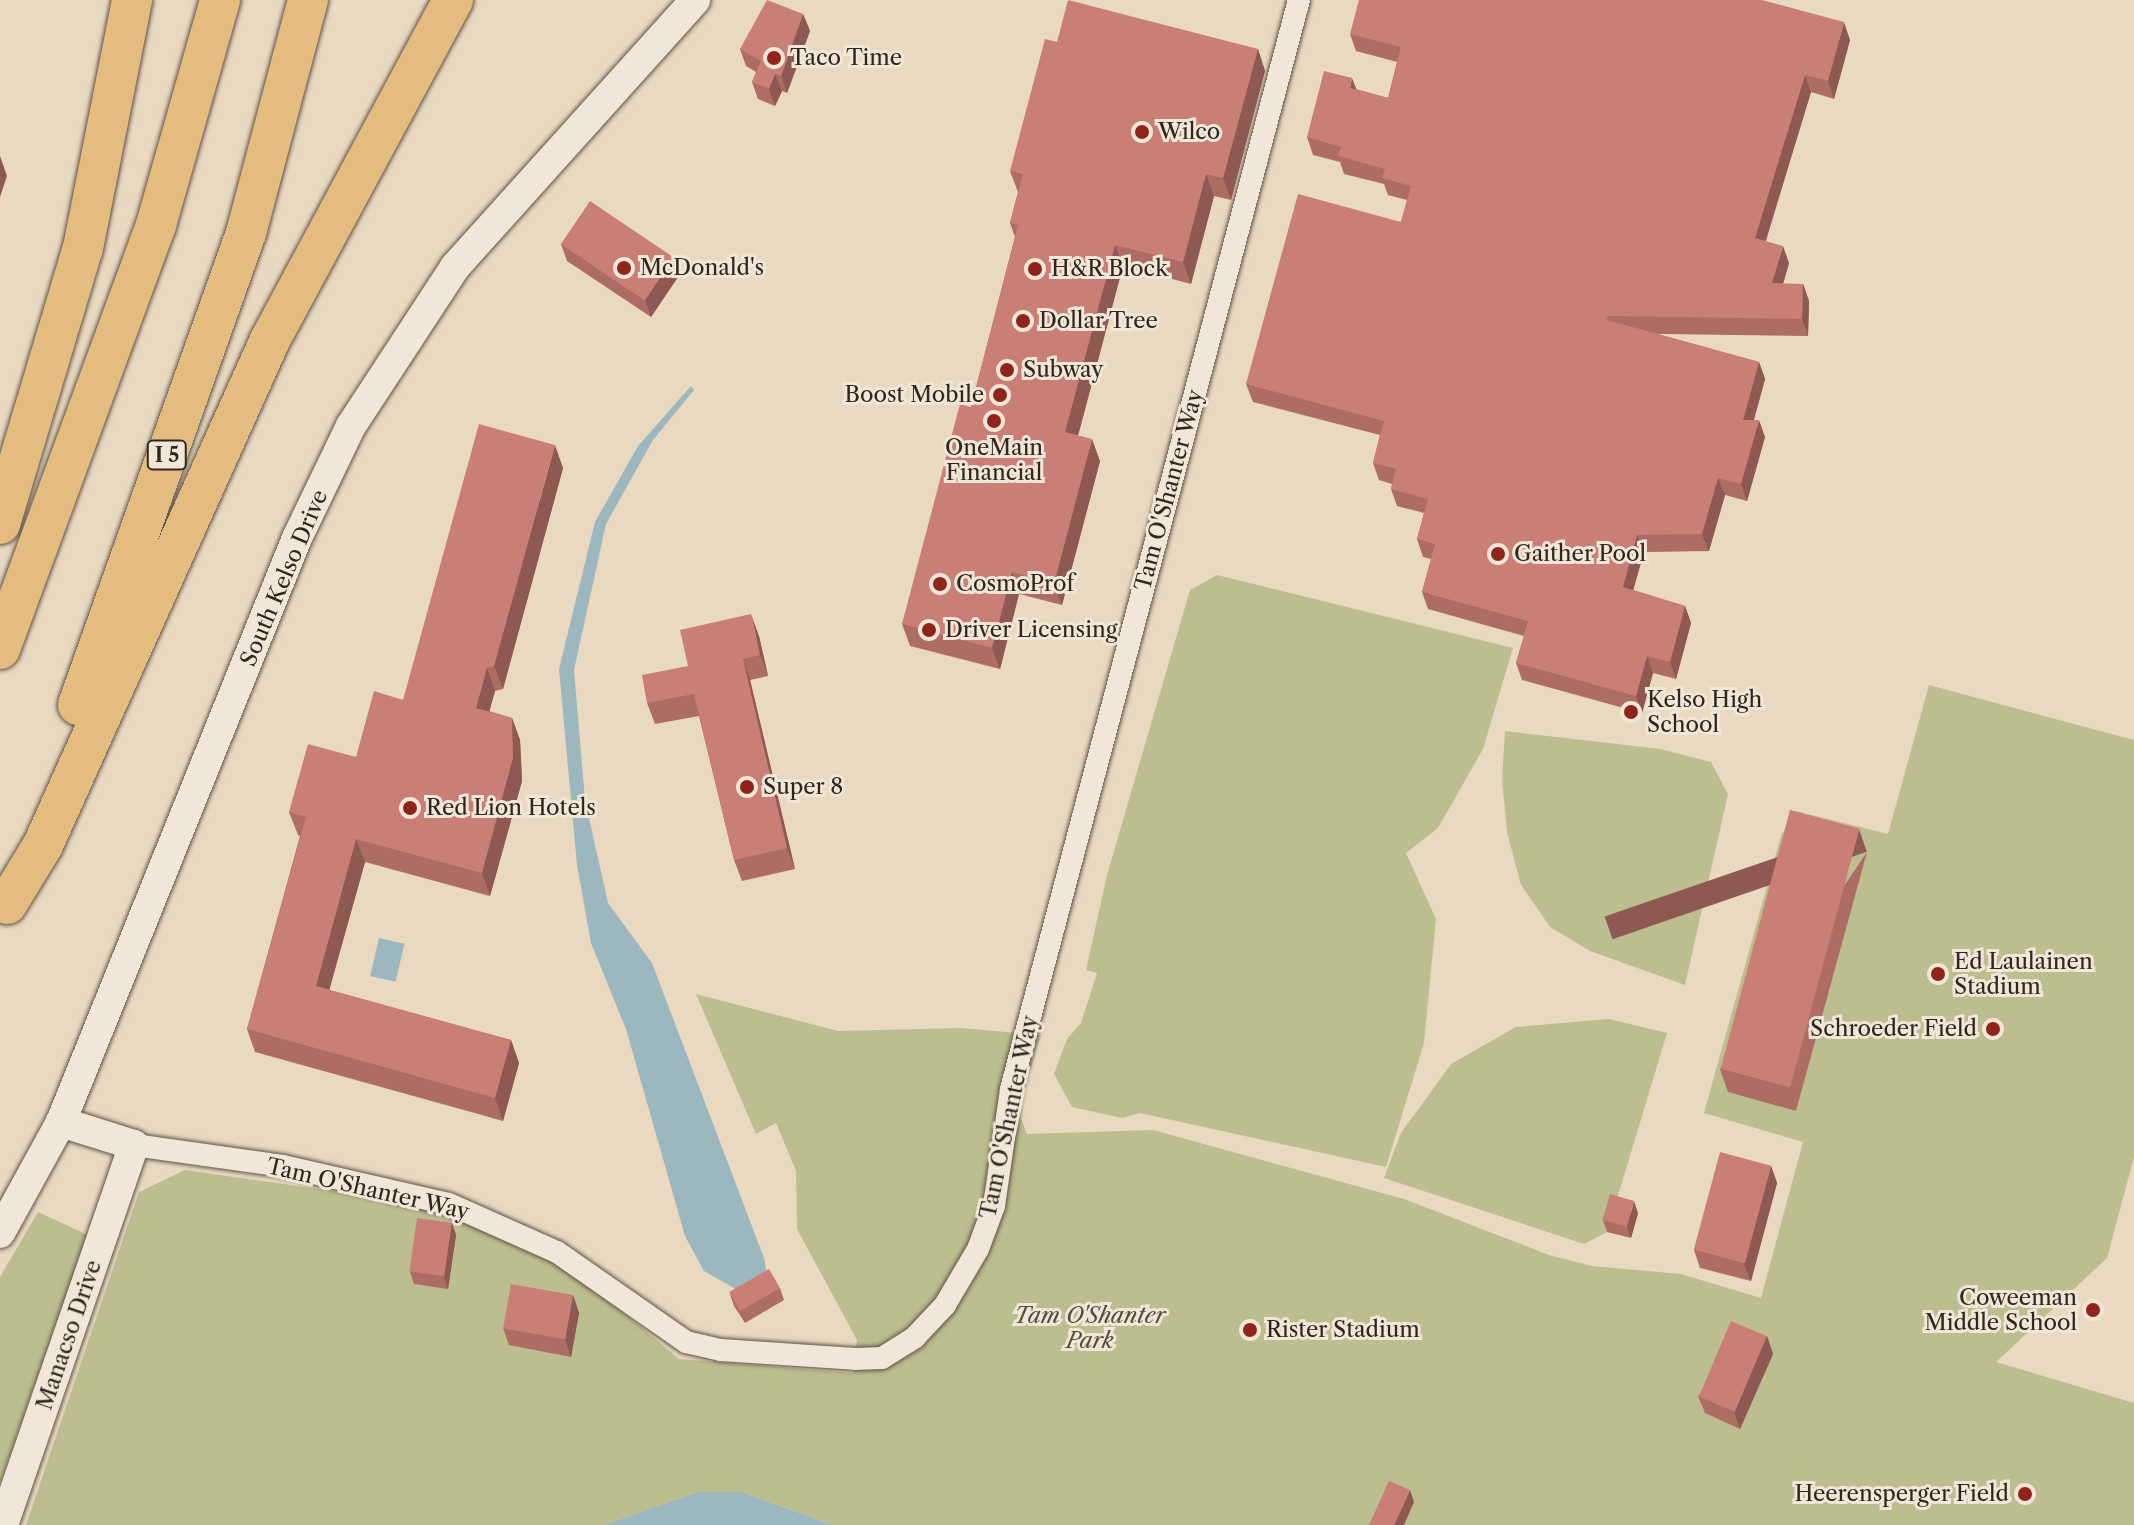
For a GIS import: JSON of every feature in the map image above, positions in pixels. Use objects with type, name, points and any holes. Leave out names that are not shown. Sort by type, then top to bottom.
[{"type":"highway","points":[[0,524],[83,248],[132,0]]},
{"type":"highway","points":[[0,649],[156,225],[220,0]]},
{"type":"highway","name":"I 5","points":[[4,914],[246,233],[308,0]]},
{"type":"highway","points":[[4,914],[43,845],[270,340],[453,0]]},
{"type":"main road","name":"South Kelso Drive","points":[[0,1233],[61,1122],[297,538],[351,426],[455,267],[695,0]]},
{"type":"main road","name":"Tam O'Shanter Way","points":[[61,1122],[134,1145]]},
{"type":"main road","name":"Manacso Drive","points":[[3,1525],[134,1145]]},
{"type":"street","name":"Tam O'Shanter Way","points":[[134,1145],[283,1166],[449,1204],[557,1252],[686,1342],[721,1350],[855,1359],[882,1358],[915,1337],[958,1283],[978,1249],[994,1206],[1011,1089],[1299,0]]},
{"type":"green space","points":[[1217,575],[1513,648],[1483,749],[1438,828],[1406,853],[1436,919],[1424,1043],[1386,1167],[1140,1113],[1122,1118],[1072,1107],[1054,1074],[1067,1039],[1081,1023],[1097,973],[1086,970],[1107,875],[1190,590]]},
{"type":"green space","name":"Tam O'Shanter Park","points":[[1929,685],[2134,740],[2134,1157],[2107,1258],[1996,1362],[2134,1403],[2134,1525],[833,1525],[741,1492],[698,1492],[603,1525],[26,1525],[139,1192],[185,1170],[388,1199],[487,1224],[581,1277],[679,1359],[853,1373],[857,1340],[797,1229],[796,1171],[776,1123],[756,1134],[696,994],[838,1031],[960,1028],[1041,1035],[1018,1111],[1027,1134],[1153,1130],[1404,1199],[1549,1255],[1592,1266],[1681,1274],[1761,1298],[1803,1142],[1704,1113],[1782,832],[1789,834],[1796,811],[1888,834]]},
{"type":"green space","points":[[1505,731],[1660,749],[1711,762],[1728,794],[1685,985],[1590,951],[1550,927],[1521,885],[1507,832],[1502,779]]},
{"type":"green space","points":[[1609,1019],[1667,1033],[1607,1232],[1584,1244],[1384,1178],[1401,1133],[1451,1064],[1516,1027]]},
{"type":"green space","points":[[38,1212],[88,1235],[0,1482],[0,1277]]},
{"type":"water","points":[[691,386],[694,390],[653,440],[606,524],[574,670],[585,800],[608,903],[652,963],[764,1258],[769,1285],[739,1291],[704,1271],[685,1236],[626,1029],[591,943],[577,865],[559,669],[595,522],[638,446]]},
{"type":"water","points":[[379,938],[404,944],[396,982],[370,976]]},
{"type":"water","points":[[698,1492],[741,1492],[833,1525],[603,1525]]},
{"type":"building","points":[[767,0],[803,14],[781,76],[775,74],[769,89],[752,82],[761,61],[740,49]]},
{"type":"building","points":[[1068,0],[1258,49],[1223,178],[1206,174],[1183,262],[1115,245],[1065,432],[1092,439],[1054,584],[1012,572],[992,648],[902,624],[960,404],[971,407],[1018,225],[1010,223],[1023,174],[1010,171],[1045,39],[1057,42]]},
{"type":"building","points":[[1359,0],[1762,0],[1844,22],[1828,81],[1805,75],[1755,238],[1783,246],[1772,283],[1803,284],[1802,319],[1608,316],[1607,320],[1759,362],[1743,420],[1759,420],[1741,484],[1718,478],[1702,534],[1637,535],[1623,587],[1685,606],[1670,662],[1647,656],[1636,696],[1516,663],[1528,621],[1422,592],[1435,544],[1417,539],[1428,499],[1391,489],[1396,469],[1373,463],[1384,421],[1246,384],[1298,194],[1401,222],[1411,186],[1382,178],[1385,169],[1338,156],[1341,147],[1307,137],[1324,71],[1352,78],[1350,88],[1388,98],[1401,47],[1350,34]]},
{"type":"building","name":"McDonald's","points":[[590,201],[674,257],[645,301],[561,244]]},
{"type":"building","name":"Red Lion Hotels","points":[[479,424],[555,445],[494,666],[487,668],[476,708],[512,718],[513,758],[482,873],[356,839],[316,986],[511,1040],[495,1098],[247,1029],[306,817],[289,812],[308,744],[356,757],[374,691],[403,700]]},
{"type":"building","name":"Super 8","points":[[751,614],[760,655],[743,659],[787,848],[734,860],[694,694],[647,703],[642,675],[688,666],[680,630]]},
{"type":"building","points":[[1790,810],[1860,829],[1790,1088],[1721,1069]]},
{"type":"building","points":[[1720,1152],[1771,1166],[1745,1263],[1694,1250]]},
{"type":"building","points":[[1610,1194],[1634,1201],[1627,1227],[1603,1220]]},
{"type":"building","points":[[417,1218],[452,1223],[444,1276],[409,1271]]},
{"type":"building","points":[[769,1269],[780,1288],[740,1311],[729,1292]]},
{"type":"building","points":[[511,1284],[573,1295],[565,1339],[503,1328]]},
{"type":"building","points":[[1731,1321],[1767,1336],[1735,1412],[1699,1396]]},
{"type":"building","points":[[1389,1481],[1410,1490],[1394,1525],[1369,1525]]},
{"type":"place","name":"Taco Time","points":[[774,58]]},
{"type":"place","name":"Wilco","points":[[1142,132]]},
{"type":"place","name":"McDonald's","points":[[624,268]]},
{"type":"place","name":"H&R Block","points":[[1035,269]]},
{"type":"place","name":"Dollar Tree","points":[[1023,321]]},
{"type":"place","name":"Subway","points":[[1007,370]]},
{"type":"place","name":"Boost Mobile","points":[[1000,395]]},
{"type":"place","name":"OneMain Financial","points":[[994,421]]},
{"type":"place","name":"Gaither Pool","points":[[1498,554]]},
{"type":"place","name":"CosmoProf","points":[[940,584]]},
{"type":"place","name":"Driver Licensing","points":[[929,630]]},
{"type":"place","name":"Kelso High School","points":[[1631,712]]},
{"type":"place","name":"Super 8","points":[[747,787]]},
{"type":"place","name":"Red Lion Hotels","points":[[410,808]]},
{"type":"place","name":"Ed Laulainen Stadium","points":[[1938,974]]},
{"type":"place","name":"Schroeder Field","points":[[1993,1029]]},
{"type":"place","name":"Coweeman Middle School","points":[[2093,1310]]},
{"type":"place","name":"Rister Stadium","points":[[1250,1330]]},
{"type":"place","name":"Heerensperger Field","points":[[2025,1494]]}]
